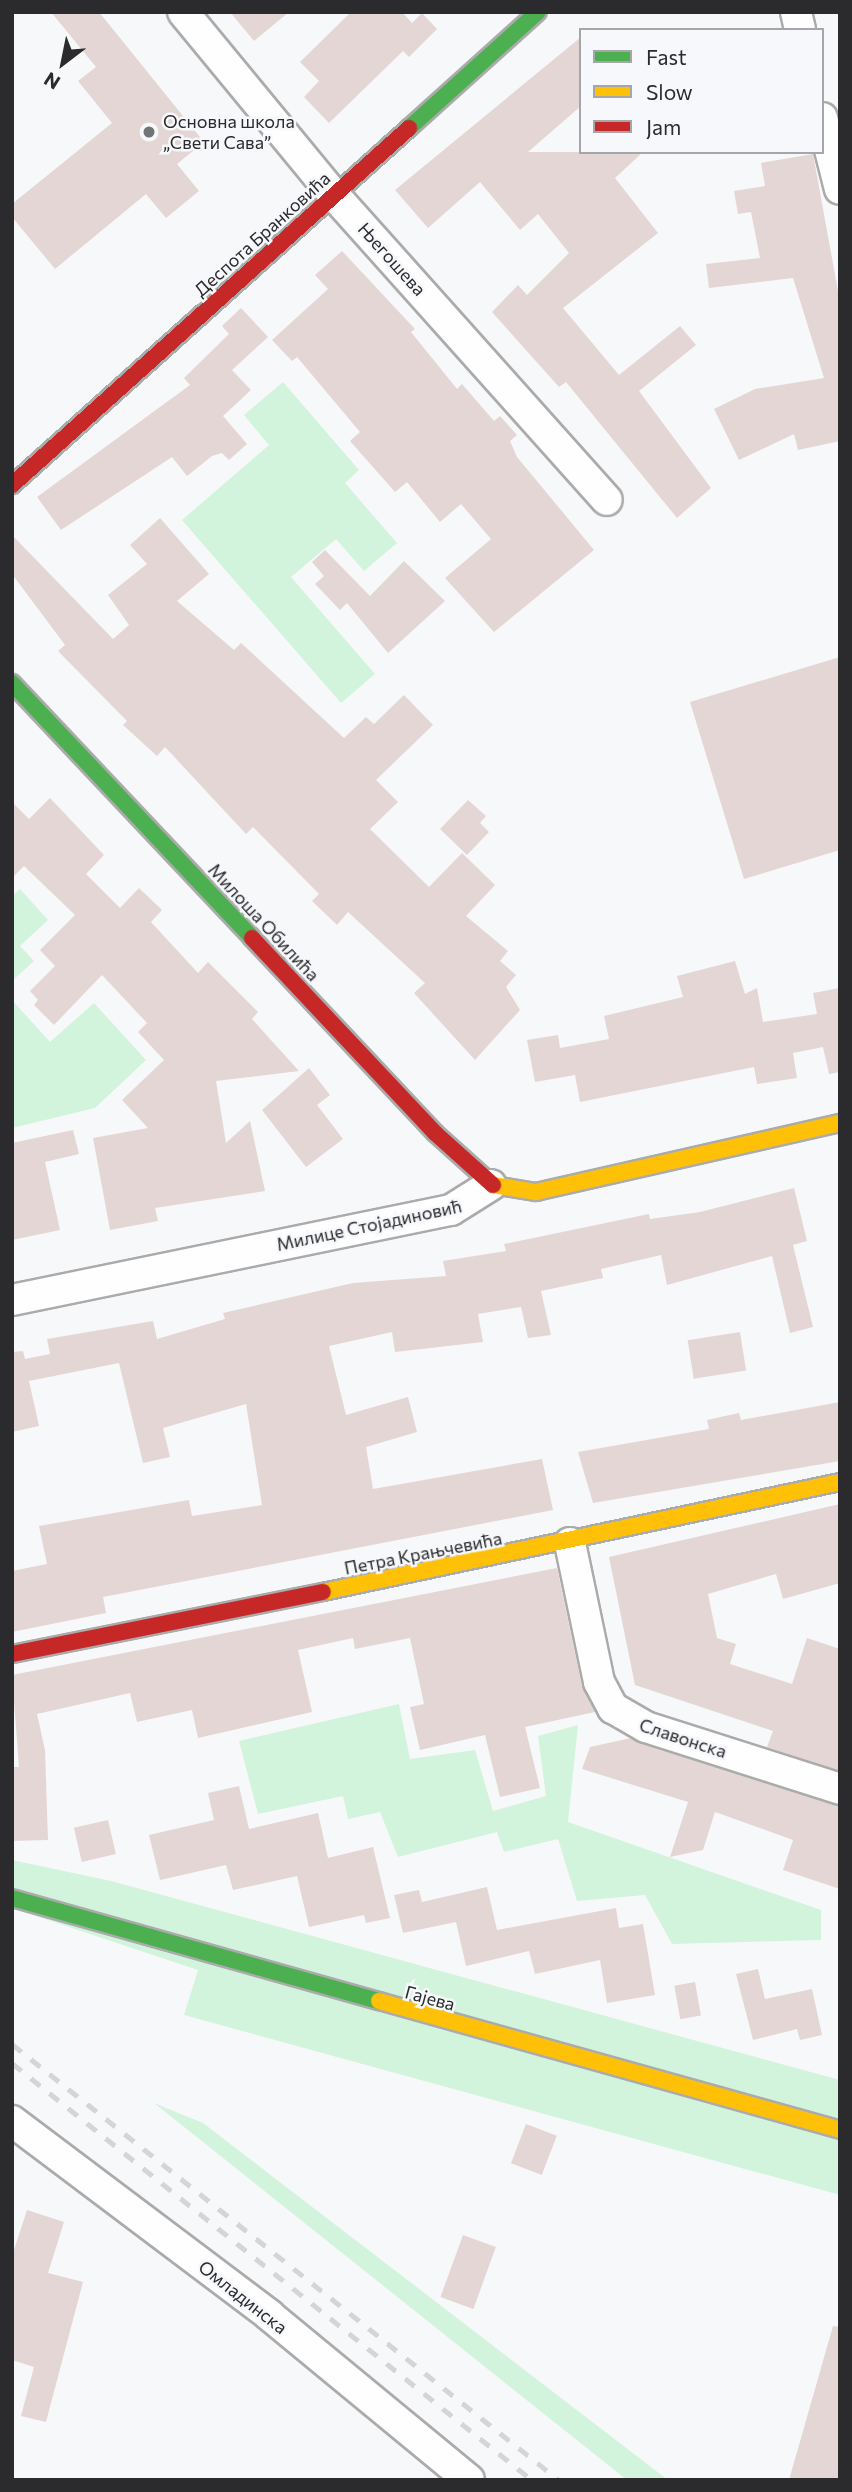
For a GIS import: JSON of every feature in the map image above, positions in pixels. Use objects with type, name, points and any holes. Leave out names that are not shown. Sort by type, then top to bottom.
[{"type":"street","name":"Његошева","points":[[183,12],[334,195],[607,500]]},
{"type":"street","name":"Деспота Бранковића","points":[[12,485],[538,12]]},
{"type":"street","points":[[824,126],[840,189]]},
{"type":"street","name":"Милоша Обилића","points":[[12,683],[435,1133],[491,1185]]},
{"type":"street","points":[[491,1185],[536,1192],[840,1123]]},
{"type":"street","name":"Милице Стојадиновић","points":[[12,1300],[451,1210],[491,1185]]},
{"type":"street","name":"Петра Крањчевића","points":[[12,1654],[570,1544],[840,1482]]},
{"type":"street","name":"Славонска","points":[[570,1544],[599,1682],[613,1708],[646,1727],[840,1789]]},
{"type":"street","name":"Гајева","points":[[12,1898],[840,2130]]},
{"type":"street","name":"Омладинска","points":[[12,2121],[268,2315],[469,2480]]},
{"type":"green space","points":[[283,382],[359,470],[345,483],[397,543],[364,571],[336,539],[291,577],[375,674],[341,703],[182,520],[269,445],[244,415]]},
{"type":"green space","points":[[20,889],[48,920],[20,946],[34,961],[12,981],[12,896]]},
{"type":"green space","points":[[12,1000],[50,1042],[94,1003],[146,1060],[95,1108],[12,1128]]},
{"type":"green space","points":[[399,1704],[410,1759],[475,1750],[493,1811],[546,1796],[538,1736],[578,1725],[568,1822],[821,1910],[821,1940],[672,1944],[645,1895],[577,1901],[558,1839],[504,1852],[497,1832],[398,1857],[380,1812],[348,1819],[343,1796],[258,1814],[239,1741]]},
{"type":"green space","points":[[12,1860],[111,1881],[840,2080],[840,2195],[184,2015],[198,1970],[12,1908]]},
{"type":"green space","points":[[154,2103],[203,2123],[668,2480],[627,2480]]},
{"type":"building","name":"Основна школа „Свети Сава”","points":[[51,12],[99,12],[204,142],[177,164],[199,191],[166,218],[146,194],[55,269],[12,217],[12,204],[112,123],[78,81],[96,67]]},
{"type":"building","points":[[230,12],[289,12],[254,41]]},
{"type":"building","points":[[351,12],[402,12],[412,23],[422,13],[437,29],[409,57],[403,51],[329,123],[304,97],[319,81],[300,62]]},
{"type":"building","points":[[579,39],[579,108],[528,152],[641,154],[615,178],[658,233],[563,308],[619,375],[680,326],[696,345],[639,391],[711,488],[677,518],[566,382],[559,387],[492,312],[518,285],[527,295],[569,253],[538,214],[520,230],[480,182],[428,228],[395,190]]},
{"type":"building","points":[[813,154],[840,302],[840,441],[798,450],[794,434],[739,460],[714,409],[755,389],[824,378],[793,278],[709,288],[706,264],[760,258],[751,212],[738,214],[734,191],[765,186],[761,163]]},
{"type":"building","points":[[342,251],[415,329],[411,332],[457,389],[462,384],[494,421],[500,416],[517,435],[510,441],[517,457],[594,550],[494,632],[445,578],[491,539],[461,504],[440,522],[407,482],[395,492],[350,441],[360,432],[297,357],[292,361],[272,340],[328,289],[315,275]]},
{"type":"building","points":[[241,308],[268,337],[232,370],[251,390],[223,416],[247,444],[229,460],[222,453],[212,456],[187,476],[172,457],[61,530],[37,497],[190,385],[184,378],[229,334],[222,326]]},
{"type":"building","points":[[160,518],[209,574],[177,601],[234,650],[241,643],[344,738],[366,717],[374,724],[404,695],[433,725],[376,780],[398,802],[370,829],[429,887],[462,853],[495,885],[466,916],[508,951],[500,961],[516,975],[506,987],[520,1010],[475,1060],[414,993],[425,983],[348,912],[337,925],[312,901],[319,894],[253,827],[246,834],[165,747],[157,756],[123,725],[127,721],[58,651],[65,645],[12,574],[12,535],[113,639],[129,625],[108,595],[147,564],[130,545]]},
{"type":"building","points":[[325,550],[370,596],[404,561],[445,601],[388,653],[347,603],[340,610],[315,584],[324,576],[312,562]]},
{"type":"building","points":[[840,657],[840,850],[744,879],[690,702]]},
{"type":"building","points":[[50,798],[104,855],[86,874],[120,908],[139,888],[162,910],[151,922],[198,973],[208,962],[258,1012],[252,1019],[299,1071],[216,1081],[226,1143],[250,1121],[265,1191],[155,1208],[158,1221],[110,1230],[93,1138],[148,1128],[122,1100],[164,1060],[138,1032],[147,1023],[102,975],[54,1025],[34,1005],[38,1000],[30,991],[55,966],[40,950],[75,915],[24,866],[12,878],[12,802],[29,819]]},
{"type":"building","points":[[468,800],[486,816],[480,823],[489,832],[467,855],[440,829]]},
{"type":"building","points":[[735,961],[745,994],[757,988],[763,1022],[817,1014],[813,993],[840,988],[840,1072],[829,1074],[823,1047],[793,1053],[797,1078],[757,1084],[754,1067],[580,1102],[575,1075],[535,1082],[527,1040],[558,1035],[560,1048],[609,1039],[604,1016],[683,997],[677,976]]},
{"type":"building","points":[[309,1068],[330,1095],[317,1105],[343,1139],[306,1167],[262,1110]]},
{"type":"building","points":[[73,1130],[79,1154],[45,1162],[60,1230],[12,1240],[12,1143]]},
{"type":"building","points":[[794,1188],[807,1241],[793,1245],[813,1327],[790,1333],[772,1256],[667,1285],[661,1255],[601,1269],[603,1278],[541,1291],[551,1335],[528,1338],[521,1307],[478,1314],[483,1342],[395,1352],[392,1332],[329,1346],[346,1415],[408,1397],[417,1432],[366,1447],[373,1489],[542,1459],[553,1510],[103,1597],[106,1613],[12,1632],[12,1571],[47,1564],[39,1526],[189,1500],[192,1516],[262,1505],[246,1404],[163,1428],[170,1457],[143,1463],[119,1363],[29,1381],[39,1426],[12,1432],[12,1352],[23,1351],[25,1359],[50,1354],[47,1339],[153,1321],[157,1339],[225,1319],[223,1313],[353,1283],[446,1276],[443,1261],[506,1251],[504,1244],[649,1214],[650,1219],[700,1212]]},
{"type":"building","points":[[740,1332],[746,1371],[694,1379],[688,1340]]},
{"type":"building","points":[[840,1402],[840,1461],[593,1503],[578,1452],[709,1429],[707,1420],[739,1413],[741,1420]]},
{"type":"building","points":[[840,1504],[840,1583],[783,1599],[776,1574],[708,1594],[717,1638],[736,1644],[730,1664],[792,1684],[807,1638],[840,1649],[840,1771],[767,1747],[773,1731],[635,1685],[609,1557]]},
{"type":"building","points":[[557,1568],[582,1686],[595,1712],[525,1727],[540,1788],[500,1797],[485,1735],[420,1750],[410,1707],[424,1704],[410,1638],[355,1649],[353,1638],[298,1650],[312,1712],[198,1738],[192,1710],[137,1722],[130,1693],[37,1714],[45,1750],[48,1840],[12,1841],[12,1767],[19,1767],[12,1675]]},
{"type":"building","points":[[631,1738],[840,1806],[840,1889],[783,1870],[793,1840],[715,1812],[703,1850],[670,1857],[688,1802],[582,1769],[590,1747]]},
{"type":"building","points":[[239,1786],[249,1829],[318,1813],[328,1858],[373,1847],[390,1918],[366,1923],[364,1915],[309,1927],[297,1876],[233,1890],[226,1865],[160,1880],[149,1835],[214,1820],[208,1793]]},
{"type":"building","points":[[108,1820],[116,1854],[82,1862],[74,1828]]},
{"type":"building","points":[[487,1887],[497,1930],[616,1908],[619,1928],[643,1924],[655,1995],[607,2003],[600,1960],[535,1974],[529,1951],[466,1966],[456,1922],[403,1933],[394,1895],[419,1890],[422,1902]]},
{"type":"building","points":[[758,1969],[765,1999],[812,1989],[822,2035],[800,2040],[797,2029],[753,2040],[736,1974]]},
{"type":"building","points":[[695,1982],[701,2015],[680,2019],[674,1986]]},
{"type":"building","points":[[526,2124],[557,2136],[542,2175],[511,2163]]},
{"type":"building","points":[[27,2210],[64,2222],[48,2273],[83,2282],[46,2422],[21,2416],[34,2367],[12,2360],[12,2256]]},
{"type":"building","points":[[463,2235],[496,2247],[473,2309],[440,2297]]},
{"type":"building","points":[[833,2326],[840,2327],[840,2480],[789,2480]]},
{"type":"railway","points":[[12,2044],[559,2480]]},
{"type":"railway","points":[[12,2063],[532,2480]]},
{"type":"traffic: fast","points":[[409,128],[538,12]]},
{"type":"traffic: fast","points":[[12,683],[252,938]]},
{"type":"traffic: fast","points":[[12,1898],[379,2001]]},
{"type":"traffic: slow","points":[[493,1185],[536,1192],[840,1123]]},
{"type":"traffic: slow","points":[[323,1592],[840,1482]]},
{"type":"traffic: slow","points":[[379,2001],[840,2130]]},
{"type":"traffic: jam","points":[[12,485],[409,128]]},
{"type":"traffic: jam","points":[[252,938],[435,1133],[493,1185]]},
{"type":"traffic: jam","points":[[12,1654],[323,1592]]},
{"type":"place","name":"Основна школа „Свети Сава”","points":[[149,132]]}]
